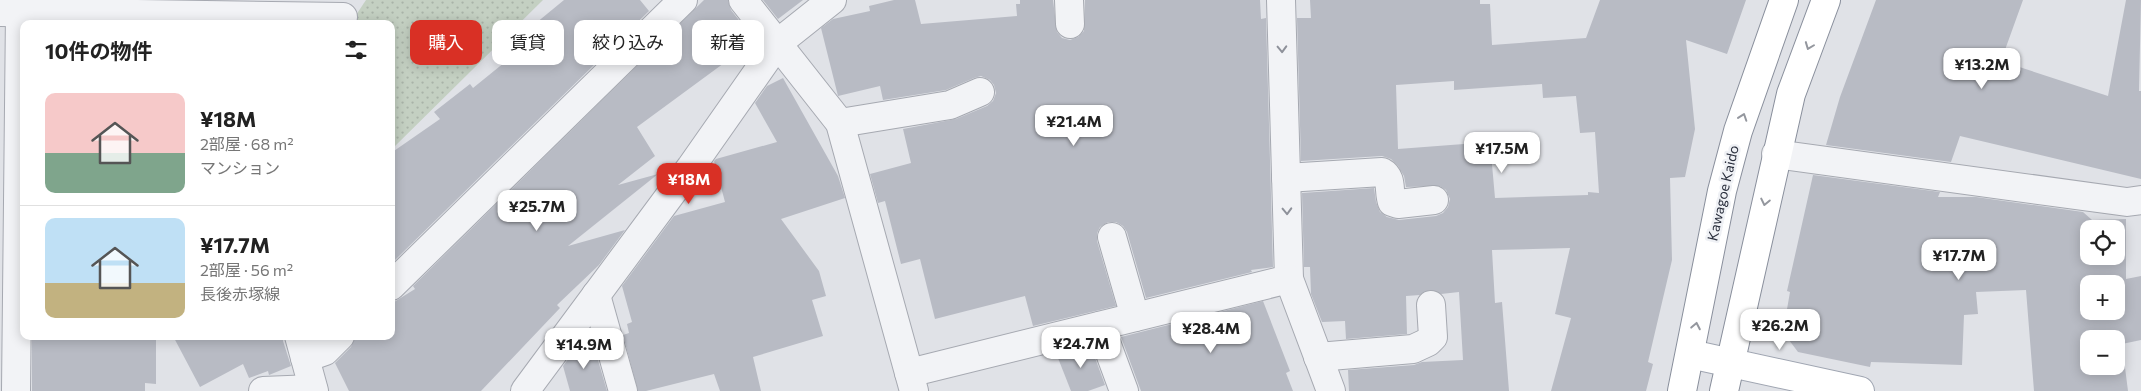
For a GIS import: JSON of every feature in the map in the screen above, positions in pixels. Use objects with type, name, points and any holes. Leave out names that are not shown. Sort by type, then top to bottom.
[{"type":"main road","name":"Kawagoe Kaido","points":[[1682,391],[1722,191],[1738,131],[1784,0]]},
{"type":"main road","points":[[1724,391],[1790,94],[1826,0]]},
{"type":"main road","points":[[1690,354],[1860,391]]},
{"type":"street","points":[[395,282],[682,0]]},
{"type":"street","points":[[743,0],[840,123],[911,382],[1100,326],[1289,279]]},
{"type":"street","points":[[525,391],[691,167],[778,42],[832,0]]},
{"type":"street","points":[[1281,0],[1289,279],[1331,391]]},
{"type":"street","points":[[20,171],[10,12],[93,18],[136,7],[346,14]]},
{"type":"street","points":[[840,123],[950,105],[980,92]]},
{"type":"street","points":[[1776,154],[2126,202],[2141,200]]},
{"type":"street","points":[[1286,178],[1382,172],[1389,179],[1392,202],[1398,204],[1434,200]]},
{"type":"street","points":[[16,391],[20,311],[9,269],[20,194]]},
{"type":"street","points":[[1112,237],[1135,317]]},
{"type":"street","points":[[596,295],[623,391]]},
{"type":"street","points":[[1318,357],[1413,349],[1422,346],[1433,337],[1434,328],[1431,305]]},
{"type":"street","points":[[1100,326],[1124,391]]},
{"type":"street","points":[[263,391],[313,390],[302,347],[325,351],[336,340]]},
{"type":"green space","points":[[366,0],[543,0],[523,20],[492,20],[492,50],[482,60],[482,20],[410,20],[410,65],[477,65],[395,146],[395,20],[353,20]]},
{"type":"building","points":[[564,0],[640,0],[649,11],[640,20],[574,20],[574,65],[594,65],[395,260],[395,150],[440,119],[434,112],[470,84],[473,88],[501,65],[564,65],[564,20],[540,20]]},
{"type":"building","points":[[704,0],[728,0],[731,10],[739,20],[692,20],[692,65],[721,65],[637,127],[655,156],[618,185],[658,174],[568,246],[625,230],[599,265],[557,305],[560,308],[481,391],[349,391],[335,363],[351,347],[354,340],[395,340],[395,302],[415,289],[413,286],[638,65],[682,65],[682,22]]},
{"type":"building","points":[[763,0],[803,0],[778,19]]},
{"type":"building","points":[[894,0],[915,0],[921,24],[1017,16],[1016,4],[1020,4],[1020,0],[1053,0],[1057,32],[1062,38],[1070,40],[1078,37],[1084,31],[1085,0],[1260,0],[1261,19],[1266,18],[1273,267],[1251,270],[1252,272],[1146,298],[1127,232],[1123,226],[1116,222],[1108,222],[1100,227],[1097,233],[1097,241],[1116,306],[1033,326],[1025,296],[935,319],[920,259],[901,264],[885,201],[878,203],[870,174],[911,163],[903,129],[956,119],[987,106],[993,101],[996,93],[994,85],[990,80],[981,76],[946,90],[883,100],[880,86],[838,96],[821,28],[833,19],[870,11],[869,6]]},
{"type":"building","points":[[1310,0],[1480,0],[1480,4],[1490,4],[1492,45],[1586,38],[1600,0],[1746,0],[1727,54],[1686,40],[1695,129],[1685,177],[1670,178],[1672,260],[1648,362],[1653,364],[1646,391],[1551,391],[1571,318],[1555,314],[1570,248],[1492,250],[1495,303],[1502,302],[1509,391],[1349,391],[1348,370],[1414,365],[1422,362],[1463,360],[1459,292],[1441,294],[1430,290],[1420,295],[1406,296],[1407,334],[1346,339],[1345,321],[1322,322],[1311,294],[1310,267],[1304,267],[1302,193],[1374,188],[1380,212],[1387,217],[1399,220],[1436,216],[1443,213],[1448,207],[1450,199],[1446,190],[1440,186],[1406,187],[1404,176],[1398,166],[1391,159],[1382,156],[1301,161],[1297,18],[1311,18]],"holes":[[[1454,81],[1454,90],[1542,84],[1543,98],[1576,96],[1580,133],[1595,132],[1599,193],[1588,192],[1588,195],[1495,198],[1490,142],[1398,149],[1396,85]]]},
{"type":"building","points":[[1876,0],[2023,0],[2001,61],[2108,96],[2126,0],[2141,0],[2139,91],[2141,91],[2141,179],[1960,136],[1951,162],[1826,145],[1840,97]]},
{"type":"building","points":[[783,78],[838,176],[845,198],[781,219],[819,271],[826,296],[812,300],[823,336],[753,357],[761,391],[720,391],[714,374],[646,391],[638,391],[623,335],[629,333],[627,324],[632,322],[622,286],[674,216],[725,202],[714,161],[716,159],[777,142],[755,103],[767,86]]},
{"type":"building","points":[[1813,175],[1940,192],[1938,197],[1976,197],[2083,212],[2092,220],[2126,219],[2126,279],[2141,276],[2141,340],[2125,343],[2125,330],[2080,330],[2080,375],[2125,375],[2125,368],[2128,391],[2034,391],[2026,290],[1976,292],[1978,314],[1964,315],[1962,365],[1871,362],[1870,367],[1798,352],[1783,332],[1790,292],[1787,291]]},
{"type":"building","points":[[1263,301],[1290,371],[1286,373],[1293,391],[1141,391],[1121,337]]},
{"type":"building","points":[[32,340],[156,340],[156,384],[145,383],[145,391],[32,391]]},
{"type":"building","points":[[175,340],[283,340],[291,366],[269,375],[268,371],[249,378],[243,364],[200,387]]},
{"type":"building","points":[[593,343],[607,391],[570,391],[563,366],[577,347]]},
{"type":"building","points":[[1090,344],[1105,385],[1088,391],[1071,391],[1056,353]]}]
